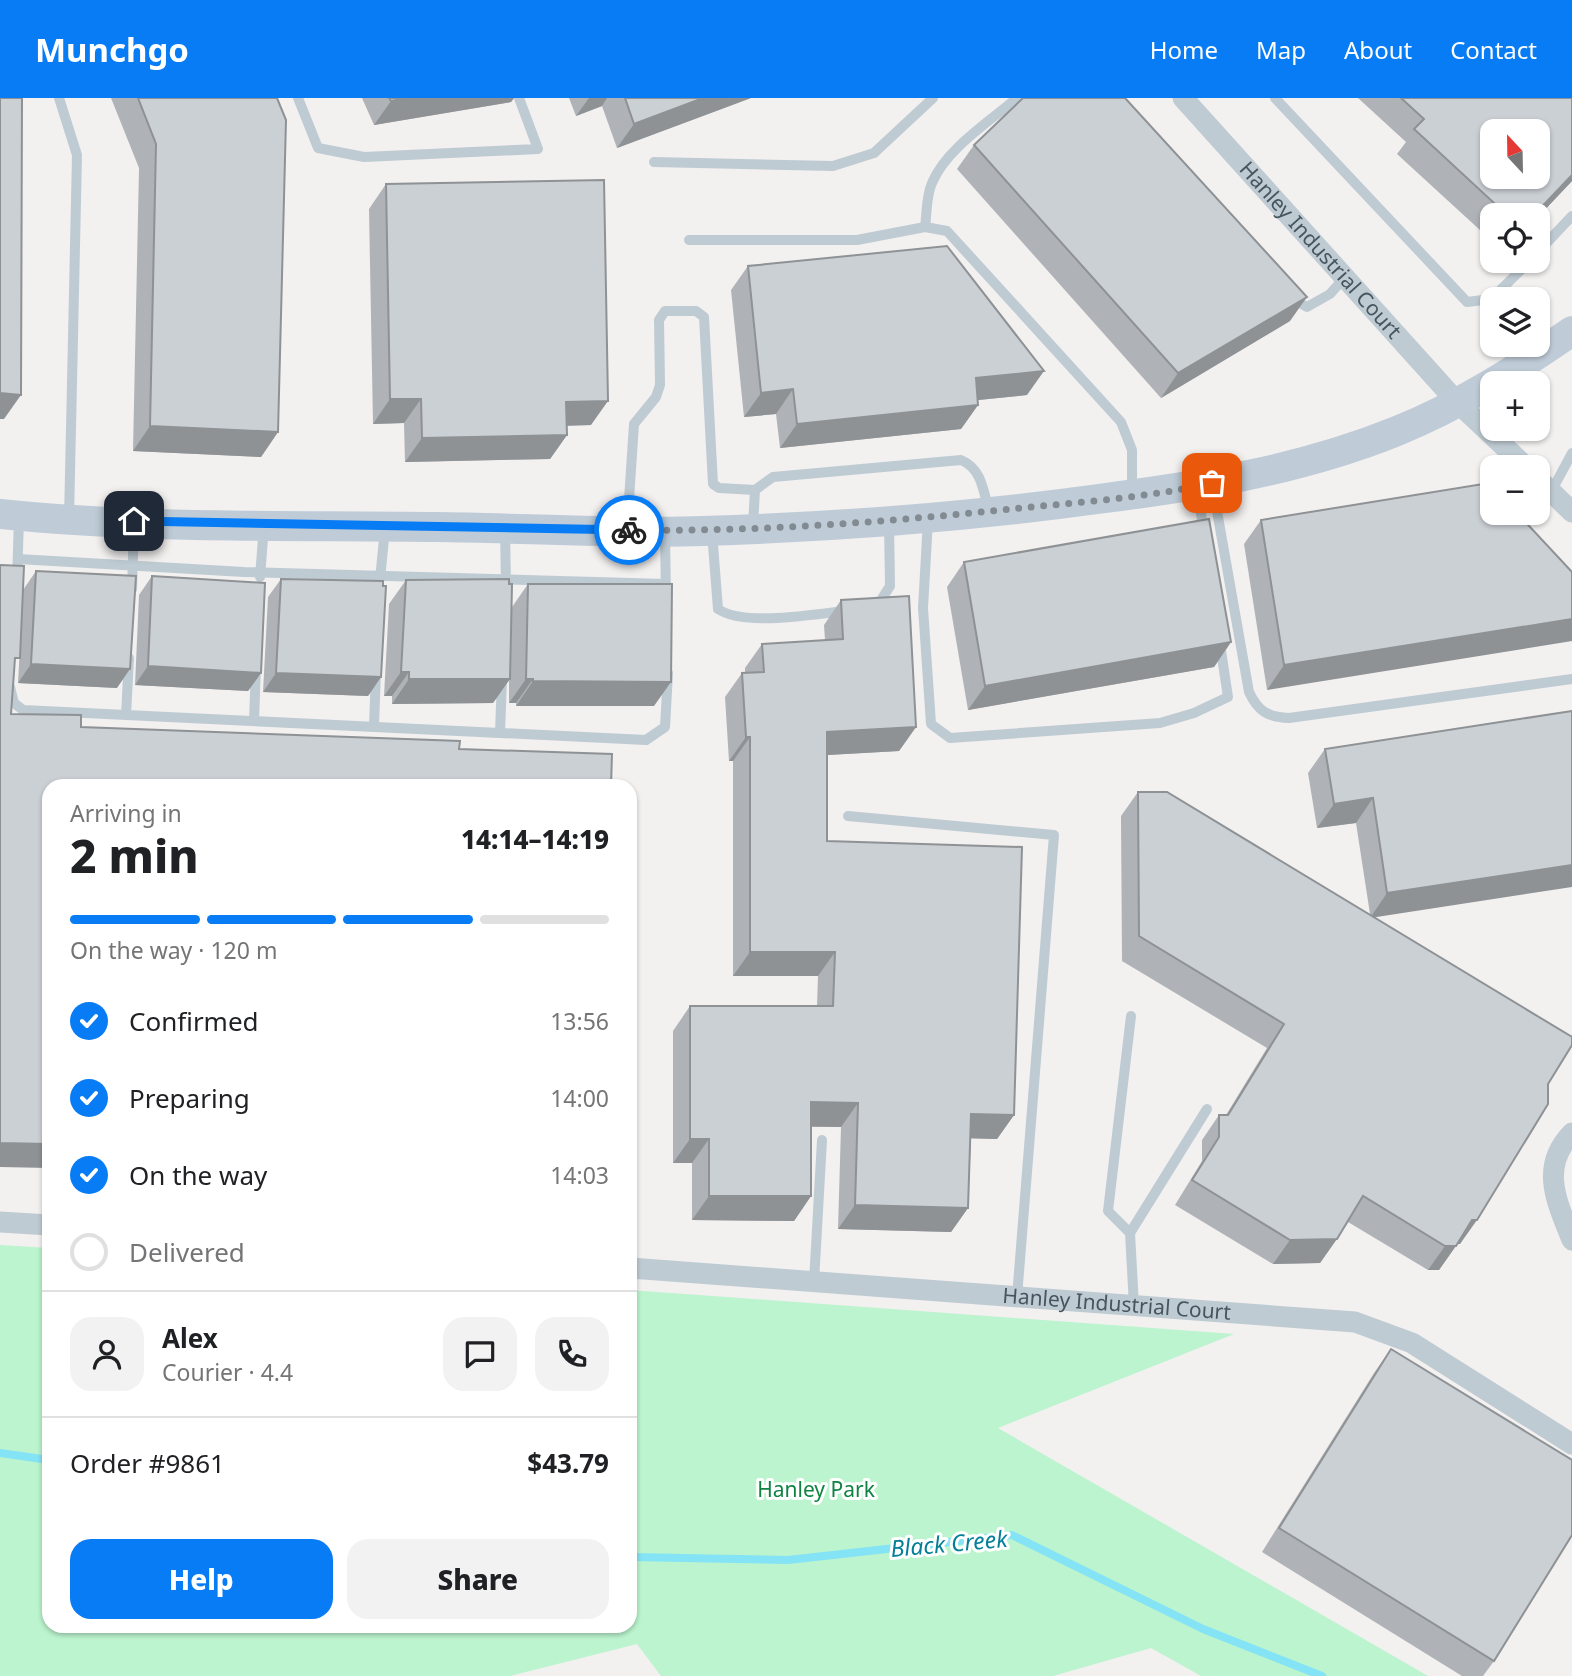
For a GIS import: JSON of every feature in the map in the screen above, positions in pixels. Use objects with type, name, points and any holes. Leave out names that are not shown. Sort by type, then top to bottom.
[{"type":"street","name":"Hanley Industrial Court","points":[[1183,98],[1457,402],[1513,455]]},
{"type":"street","points":[[9,515],[264,524],[712,530],[889,521],[989,512],[1205,484],[1333,454],[1398,431],[1457,402],[1527,363],[1572,331]]},
{"type":"street","points":[[1550,491],[1572,512]]},
{"type":"street","points":[[1572,1133],[1557,1155],[1551,1185],[1572,1240]]},
{"type":"street","points":[[0,1222],[42,1225]]},
{"type":"street","name":"Hanley Industrial Court","points":[[637,1269],[1355,1322],[1412,1343],[1572,1444]]},
{"type":"lane","points":[[59,98],[76,155],[69,519]]},
{"type":"lane","points":[[298,98],[318,148],[364,157],[538,149],[519,98]]},
{"type":"lane","points":[[654,162],[833,166],[874,153],[933,98]]},
{"type":"lane","points":[[925,227],[930,187],[937,172],[948,158],[1017,98]]},
{"type":"lane","points":[[1275,98],[1466,302],[1491,299],[1518,273]]},
{"type":"lane","points":[[1550,239],[1572,216]]},
{"type":"lane","points":[[689,240],[856,240],[925,227],[947,231],[1121,422],[1132,450],[1132,495]]},
{"type":"lane","points":[[1287,293],[1296,303],[1307,307],[1330,294],[1345,277]]},
{"type":"lane","points":[[628,530],[634,425],[656,397],[660,385],[659,320],[665,312],[696,311],[704,317],[713,484],[719,488],[755,490],[773,477],[961,460],[972,464],[978,472],[989,512]]},
{"type":"lane","points":[[1550,480],[1572,453]]},
{"type":"lane","points":[[1205,484],[1207,552]]},
{"type":"lane","points":[[1205,484],[1245,677],[1249,692],[1259,710],[1275,717],[1289,718],[1572,679]]},
{"type":"lane","points":[[753,529],[755,490]]},
{"type":"lane","points":[[9,515],[18,559],[16,586]]},
{"type":"lane","points":[[928,518],[923,608],[931,724],[950,738],[1160,723],[1194,713],[1228,697],[1218,631]]},
{"type":"lane","points":[[131,606],[134,521]]},
{"type":"lane","points":[[712,530],[714,594],[718,609],[728,616],[759,617],[876,609],[890,586],[892,567],[889,521]]},
{"type":"lane","points":[[260,586],[264,524]]},
{"type":"lane","points":[[380,588],[386,526]]},
{"type":"lane","points":[[505,528],[505,603]]},
{"type":"lane","points":[[665,530],[667,611]]},
{"type":"lane","points":[[18,559],[260,572],[506,577],[666,584]]},
{"type":"lane","points":[[126,715],[130,647]]},
{"type":"lane","points":[[254,721],[257,653]]},
{"type":"lane","points":[[374,726],[377,657]]},
{"type":"lane","points":[[11,681],[10,694],[14,704],[23,710],[646,740],[665,727],[667,667]]},
{"type":"lane","points":[[500,733],[502,668]]},
{"type":"lane","points":[[848,816],[1054,835],[1017,1297]]},
{"type":"lane","points":[[1130,1233],[1108,1211],[1131,1016]]},
{"type":"lane","points":[[1134,1306],[1130,1233],[1207,1109]]},
{"type":"lane","points":[[814,1282],[822,1140]]},
{"type":"green space","name":"Hanley Park","points":[[0,1245],[42,1248],[42,1633],[637,1633],[637,1291],[1234,1334],[998,1428],[1428,1676],[1201,1676],[1151,1648],[1053,1676],[661,1676],[637,1644],[510,1676],[0,1676]]},
{"type":"building","points":[[0,98],[22,98],[21,395],[0,393]]},
{"type":"building","points":[[138,98],[277,98],[286,120],[278,432],[150,426],[156,144]]},
{"type":"building","points":[[625,98],[703,98],[634,124]]},
{"type":"building","points":[[1023,98],[1125,98],[1307,297],[1178,373],[974,145]]},
{"type":"building","points":[[1401,98],[1572,98],[1572,175],[1545,203],[1494,203],[1414,129],[1424,119]]},
{"type":"building","points":[[604,180],[608,401],[566,402],[567,435],[422,438],[421,399],[390,399],[386,184]]},
{"type":"building","points":[[947,246],[1044,371],[976,378],[978,405],[797,424],[793,389],[761,393],[748,266]]},
{"type":"building","points":[[1480,484],[1480,525],[1528,525],[1572,572],[1572,619],[1284,665],[1261,520]]},
{"type":"building","points":[[1209,519],[1231,642],[985,686],[964,562]]},
{"type":"building","points":[[0,565],[24,566],[20,658],[15,658],[11,714],[81,715],[81,727],[460,741],[459,749],[612,754],[611,779],[42,779],[42,1144],[0,1143]]},
{"type":"building","points":[[36,571],[136,576],[130,669],[31,664]]},
{"type":"building","points":[[152,576],[265,583],[261,673],[148,666]]},
{"type":"building","points":[[281,579],[383,581],[383,586],[386,586],[381,677],[276,673]]},
{"type":"building","points":[[509,579],[509,584],[512,584],[510,679],[409,679],[409,672],[401,672],[406,580]]},
{"type":"building","points":[[528,584],[672,584],[671,682],[526,679]]},
{"type":"building","points":[[909,596],[916,727],[827,732],[827,841],[1022,847],[1014,1115],[971,1114],[968,1208],[855,1205],[858,1103],[811,1102],[811,1196],[709,1196],[709,1139],[690,1139],[690,1006],[833,1006],[835,952],[750,952],[750,737],[746,737],[742,673],[764,672],[762,644],[843,639],[841,600]]},
{"type":"building","points":[[1572,711],[1572,865],[1387,893],[1373,798],[1334,804],[1325,749]]},
{"type":"building","points":[[1138,792],[1167,792],[1572,1037],[1572,1045],[1548,1084],[1548,1104],[1477,1220],[1472,1220],[1456,1246],[1445,1246],[1363,1196],[1337,1239],[1290,1240],[1192,1180],[1219,1137],[1219,1115],[1228,1115],[1284,1024],[1139,936]]},
{"type":"building","points":[[1391,1349],[1572,1460],[1572,1535],[1494,1661],[1279,1528]]},
{"type":"waterway","name":"Black Creek","points":[[0,1453],[42,1459]]},
{"type":"waterway","name":"Black Creek","points":[[637,1557],[788,1560],[1012,1535],[1203,1629],[1322,1676]]},
{"type":"way so far","points":[[629,530],[700,531],[850,525],[1065,504],[1212,483]]},
{"type":"route","points":[[134,521],[629,530]]}]
